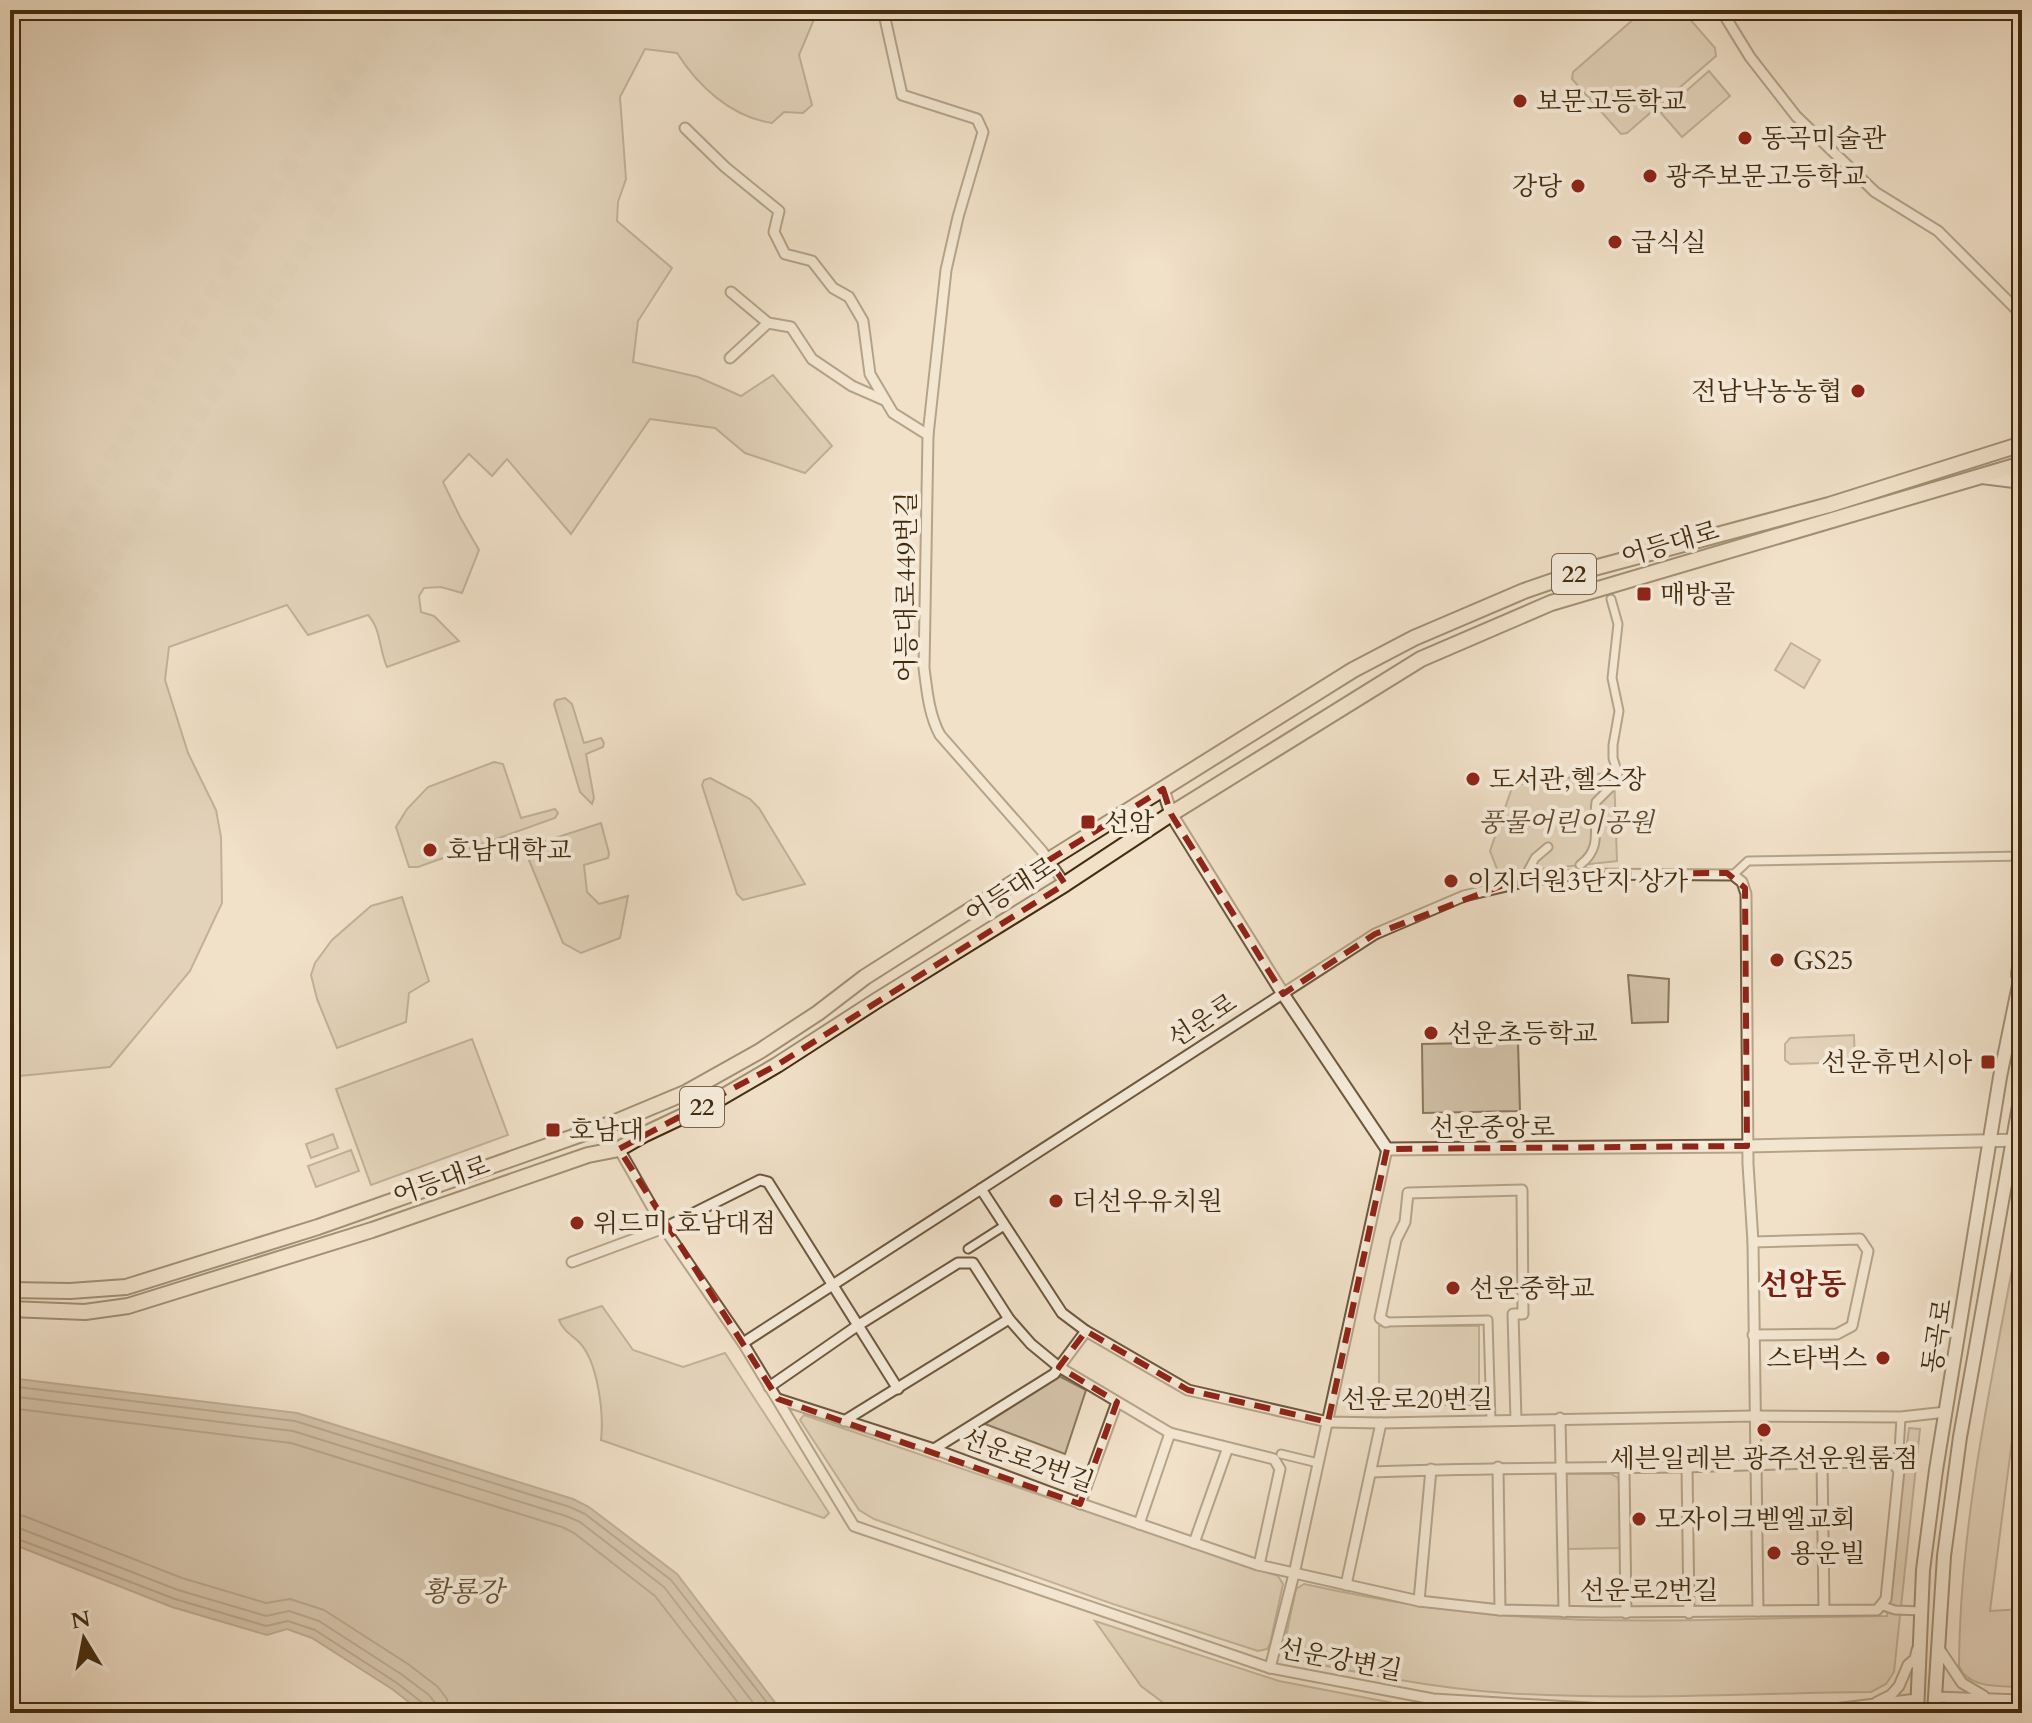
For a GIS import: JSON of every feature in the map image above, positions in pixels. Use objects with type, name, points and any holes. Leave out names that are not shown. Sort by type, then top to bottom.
[{"type":"main road","name":"어등대로","points":[[10,1290],[70,1291],[126,1287],[318,1227],[613,1123],[685,1093],[760,1051],[865,977],[1353,670],[1414,638],[1524,591],[1579,572],[1829,505],[2022,444]]},
{"type":"main road","name":"어등대로","points":[[10,1309],[85,1312],[128,1306],[358,1234],[588,1155],[619,1149],[717,1100],[777,1065],[1421,659],[1551,603],[2022,464]]},
{"type":"main road","points":[[1979,476],[2022,482]]},
{"type":"main road","points":[[2016,997],[2022,942]]},
{"type":"main road","name":"동곡로","points":[[1917,1706],[1923,1570],[1936,1470],[2022,970]]},
{"type":"main road","name":"동곡로","points":[[1934,1713],[1944,1556],[1960,1437],[2017,1140],[2021,1096]]},
{"type":"street","name":"어등대로449번길","points":[[884,14],[902,95],[977,119],[983,132],[946,270],[928,435],[924,668],[933,721],[940,735],[1049,860],[1065,884]]},
{"type":"street","points":[[1726,18],[1750,57],[1796,116],[1875,192],[1938,231],[2022,315]]},
{"type":"street","points":[[685,128],[725,167],[779,211],[774,232],[785,254],[812,261],[833,288],[849,297],[863,321],[870,374],[893,413],[928,435]]},
{"type":"street","points":[[731,292],[768,323],[791,327],[812,359],[852,386],[886,401]]},
{"type":"street","points":[[730,358],[768,323]]},
{"type":"street","points":[[1580,865],[1597,841],[1596,802],[1613,785],[1618,774],[1613,745],[1619,711],[1612,678],[1618,624],[1611,599]]},
{"type":"street","points":[[1163,789],[1171,814],[1283,994],[1387,1149],[1294,1574],[1270,1668]]},
{"type":"street","points":[[1528,871],[1535,858],[1548,847]]},
{"type":"street","points":[[1758,1611],[1753,1242],[1747,1146],[1746,894],[1742,882],[1733,875],[1748,861],[2022,856]]},
{"type":"street","name":"선운로","points":[[743,1343],[1375,934],[1464,896],[1527,881],[1579,874],[1733,875]]},
{"type":"street","name":"선운중앙로","points":[[1387,1149],[2017,1140]]},
{"type":"street","points":[[619,1149],[664,1228],[778,1399]]},
{"type":"street","points":[[572,1262],[664,1228],[764,1180],[771,1184],[898,1389]]},
{"type":"street","name":"선운로20번길","points":[[981,1189],[1062,1313],[1086,1331],[1188,1390],[1328,1422],[1901,1417],[1946,1412]]},
{"type":"street","points":[[1491,1421],[1488,1320],[1386,1322],[1380,1318],[1396,1240],[1405,1222],[1408,1193],[1522,1190],[1523,1314],[1513,1314],[1516,1420]]},
{"type":"street","points":[[968,1249],[1004,1226]]},
{"type":"street","points":[[1753,1242],[1860,1239],[1868,1251],[1852,1326],[1837,1334],[1753,1335]]},
{"type":"street","points":[[769,1387],[857,1326],[958,1263],[973,1263],[1009,1319],[1031,1344],[1059,1367],[1170,1433],[1227,1450],[1274,1459],[1280,1469],[1259,1565]]},
{"type":"street","points":[[844,1421],[1009,1319]]},
{"type":"street","points":[[934,1449],[1054,1374],[1086,1331]]},
{"type":"street","name":"선운로2번길","points":[[778,1399],[934,1449],[1080,1504],[1259,1565],[1419,1601],[1500,1610],[1626,1613],[1877,1610],[1883,1606]]},
{"type":"street","name":"선운강변길","points":[[778,1399],[854,1526],[1270,1668],[1433,1699],[1640,1711],[1835,1711],[1917,1706]]},
{"type":"street","points":[[1080,1504],[1117,1402]]},
{"type":"street","points":[[1895,1465],[1901,1417]]},
{"type":"street","points":[[1560,1418],[1564,1612]]},
{"type":"street","points":[[1346,1585],[1381,1423]]},
{"type":"street","points":[[1139,1524],[1170,1433]]},
{"type":"street","points":[[1194,1543],[1227,1450]]},
{"type":"street","points":[[1281,1454],[1318,1463]]},
{"type":"street","points":[[1822,1462],[1824,1610]]},
{"type":"street","points":[[1371,1472],[1498,1467],[1891,1462],[1899,1470],[1883,1606],[1895,1610],[1922,1611]]},
{"type":"street","points":[[1687,1466],[1689,1613]]},
{"type":"street","points":[[1498,1467],[1500,1610]]},
{"type":"street","points":[[1624,1467],[1626,1613]]},
{"type":"street","points":[[1419,1601],[1431,1469]]},
{"type":"street","points":[[1863,1708],[1883,1700],[1899,1686],[1908,1665],[1915,1659],[1921,1630]]},
{"type":"street","points":[[1938,1646],[1962,1683],[1994,1701]]},
{"type":"street","points":[[1935,1697],[2022,1700]]},
{"type":"street","points":[[1988,1713],[1994,1701]]},
{"type":"highlighted area","points":[[1163,789],[1171,814],[1283,994],[1375,934],[1501,886],[1579,874],[1727,873],[1745,888],[1747,1146],[1387,1149],[1328,1422],[1188,1390],[1086,1331],[1059,1367],[1117,1402],[1080,1504],[778,1399],[619,1149],[777,1065],[1065,884],[1049,860]]},
{"type":"green space","points":[[10,10],[818,10],[799,55],[812,105],[803,113],[784,112],[772,123],[757,120],[729,107],[705,88],[677,53],[645,49],[620,97],[626,179],[618,202],[617,221],[672,268],[638,321],[633,362],[698,377],[741,396],[773,375],[832,446],[805,473],[745,453],[715,428],[650,419],[571,534],[507,459],[492,476],[469,454],[443,482],[479,550],[462,593],[441,587],[424,588],[419,596],[421,612],[434,616],[459,641],[387,667],[375,626],[368,615],[308,635],[287,605],[169,647],[165,680],[188,753],[216,810],[221,837],[222,903],[190,971],[110,1067],[10,1077]]},
{"type":"green space","points":[[1644,10],[1682,10],[1715,48],[1716,56],[1627,133],[1621,134],[1572,79],[1573,72]]},
{"type":"green space","points":[[1709,71],[1730,96],[1682,137],[1661,113]]},
{"type":"green space","points":[[1791,643],[1820,660],[1804,688],[1775,670]]},
{"type":"green space","points":[[565,698],[572,704],[584,743],[601,738],[604,743],[603,747],[586,754],[594,798],[592,804],[580,792],[554,704],[556,700]]},
{"type":"green space","points":[[494,762],[503,764],[521,818],[555,809],[558,813],[555,818],[418,867],[409,867],[396,827],[407,809],[428,787]]},
{"type":"green space","name":"풍물어린이공원","points":[[1614,772],[1617,861],[1499,874],[1490,851],[1513,785]]},
{"type":"green space","points":[[710,778],[750,799],[759,808],[805,884],[743,900],[737,894],[702,785],[704,780]]},
{"type":"green space","points":[[601,823],[608,858],[584,865],[587,892],[599,904],[628,896],[620,938],[581,953],[563,943],[524,848]]},
{"type":"green space","points":[[402,897],[429,981],[409,993],[406,1022],[337,1048],[317,999],[311,975],[315,963],[332,940],[371,906]]},
{"type":"green space","points":[[1628,975],[1669,979],[1668,1022],[1632,1023]]},
{"type":"green space","points":[[1854,1035],[1855,1062],[1790,1064],[1785,1060],[1785,1044],[1790,1038]]},
{"type":"green space","points":[[472,1039],[508,1135],[371,1185],[336,1089]]},
{"type":"green space","points":[[1518,1042],[1520,1111],[1423,1113],[1422,1044]]},
{"type":"green space","points":[[333,1134],[338,1148],[311,1158],[306,1144]]},
{"type":"green space","points":[[351,1150],[359,1171],[316,1187],[308,1166]]},
{"type":"green space","points":[[2022,1216],[2022,1363],[1990,1611],[2022,1609],[2022,1687],[1977,1682],[1963,1673],[1959,1666],[1965,1552],[1972,1496]]},
{"type":"green space","points":[[602,1306],[633,1350],[683,1367],[725,1353],[829,1513],[824,1518],[601,1440],[602,1416],[591,1363],[580,1343],[559,1320]]},
{"type":"green space","points":[[1379,1326],[1479,1326],[1479,1405],[1379,1405]]},
{"type":"green space","points":[[1059,1376],[1086,1390],[1065,1454],[985,1424]]},
{"type":"green space","points":[[804,1415],[1278,1576],[1283,1584],[1270,1644],[1267,1649],[1258,1651],[1113,1604],[874,1519],[859,1510],[800,1420]]},
{"type":"green space","points":[[1909,1428],[1920,1429],[1894,1672],[1886,1684],[1871,1692],[1642,1696],[1505,1693],[1450,1688],[1368,1674],[1288,1658],[1283,1651],[1296,1589],[1304,1584],[1415,1605],[1527,1617],[1662,1620],[1887,1616]]},
{"type":"green space","points":[[1566,1474],[1611,1474],[1617,1477],[1620,1485],[1621,1548],[1567,1549]]},
{"type":"green space","points":[[1095,1621],[1279,1681],[1424,1709],[1488,1713],[1177,1713],[1141,1686]]},
{"type":"water","name":"황룡강","points":[[10,1378],[297,1413],[573,1499],[589,1507],[677,1574],[777,1705],[789,1713],[423,1713],[392,1689],[312,1638],[287,1629],[267,1635],[172,1607],[10,1543]]},
{"type":"tunnel","points":[[10,625],[303,143],[402,10]]},
{"type":"tunnel","points":[[10,728],[372,135],[466,10]]},
{"type":"place","name":"보문고등학교","points":[[1520,101]]},
{"type":"place","name":"동곡미술관","points":[[1745,138]]},
{"type":"place","name":"광주보문고등학교","points":[[1650,176]]},
{"type":"place","name":"강당","points":[[1578,186]]},
{"type":"place","name":"급식실","points":[[1615,242]]},
{"type":"place","name":"전남낙농농협","points":[[1858,391]]},
{"type":"place","name":"매방골","points":[[1644,594]]},
{"type":"place","name":"도서관,헬스장","points":[[1473,779]]},
{"type":"place","name":"선암","points":[[1088,822]]},
{"type":"place","name":"호남대학교","points":[[430,850]]},
{"type":"place","name":"이지더원3단지 상가","points":[[1451,881]]},
{"type":"place","name":"GS25","points":[[1777,960]]},
{"type":"place","name":"선운초등학교","points":[[1431,1033]]},
{"type":"place","name":"선운휴먼시아","points":[[1988,1062]]},
{"type":"place","name":"호남대","points":[[553,1130]]},
{"type":"place","name":"더선우유치원","points":[[1056,1201]]},
{"type":"place","name":"위드미 호남대점","points":[[577,1223]]},
{"type":"place","name":"선운중학교","points":[[1453,1288]]},
{"type":"place","name":"스타벅스","points":[[1883,1358]]},
{"type":"place","name":"세븐일레븐 광주선운원룸점","points":[[1764,1430]]},
{"type":"place","name":"모자이크벧엘교회","points":[[1639,1519]]},
{"type":"place","name":"용운빌","points":[[1774,1553]]},
{"type":"district","name":"선암동","points":[[1803,1284]]}]
